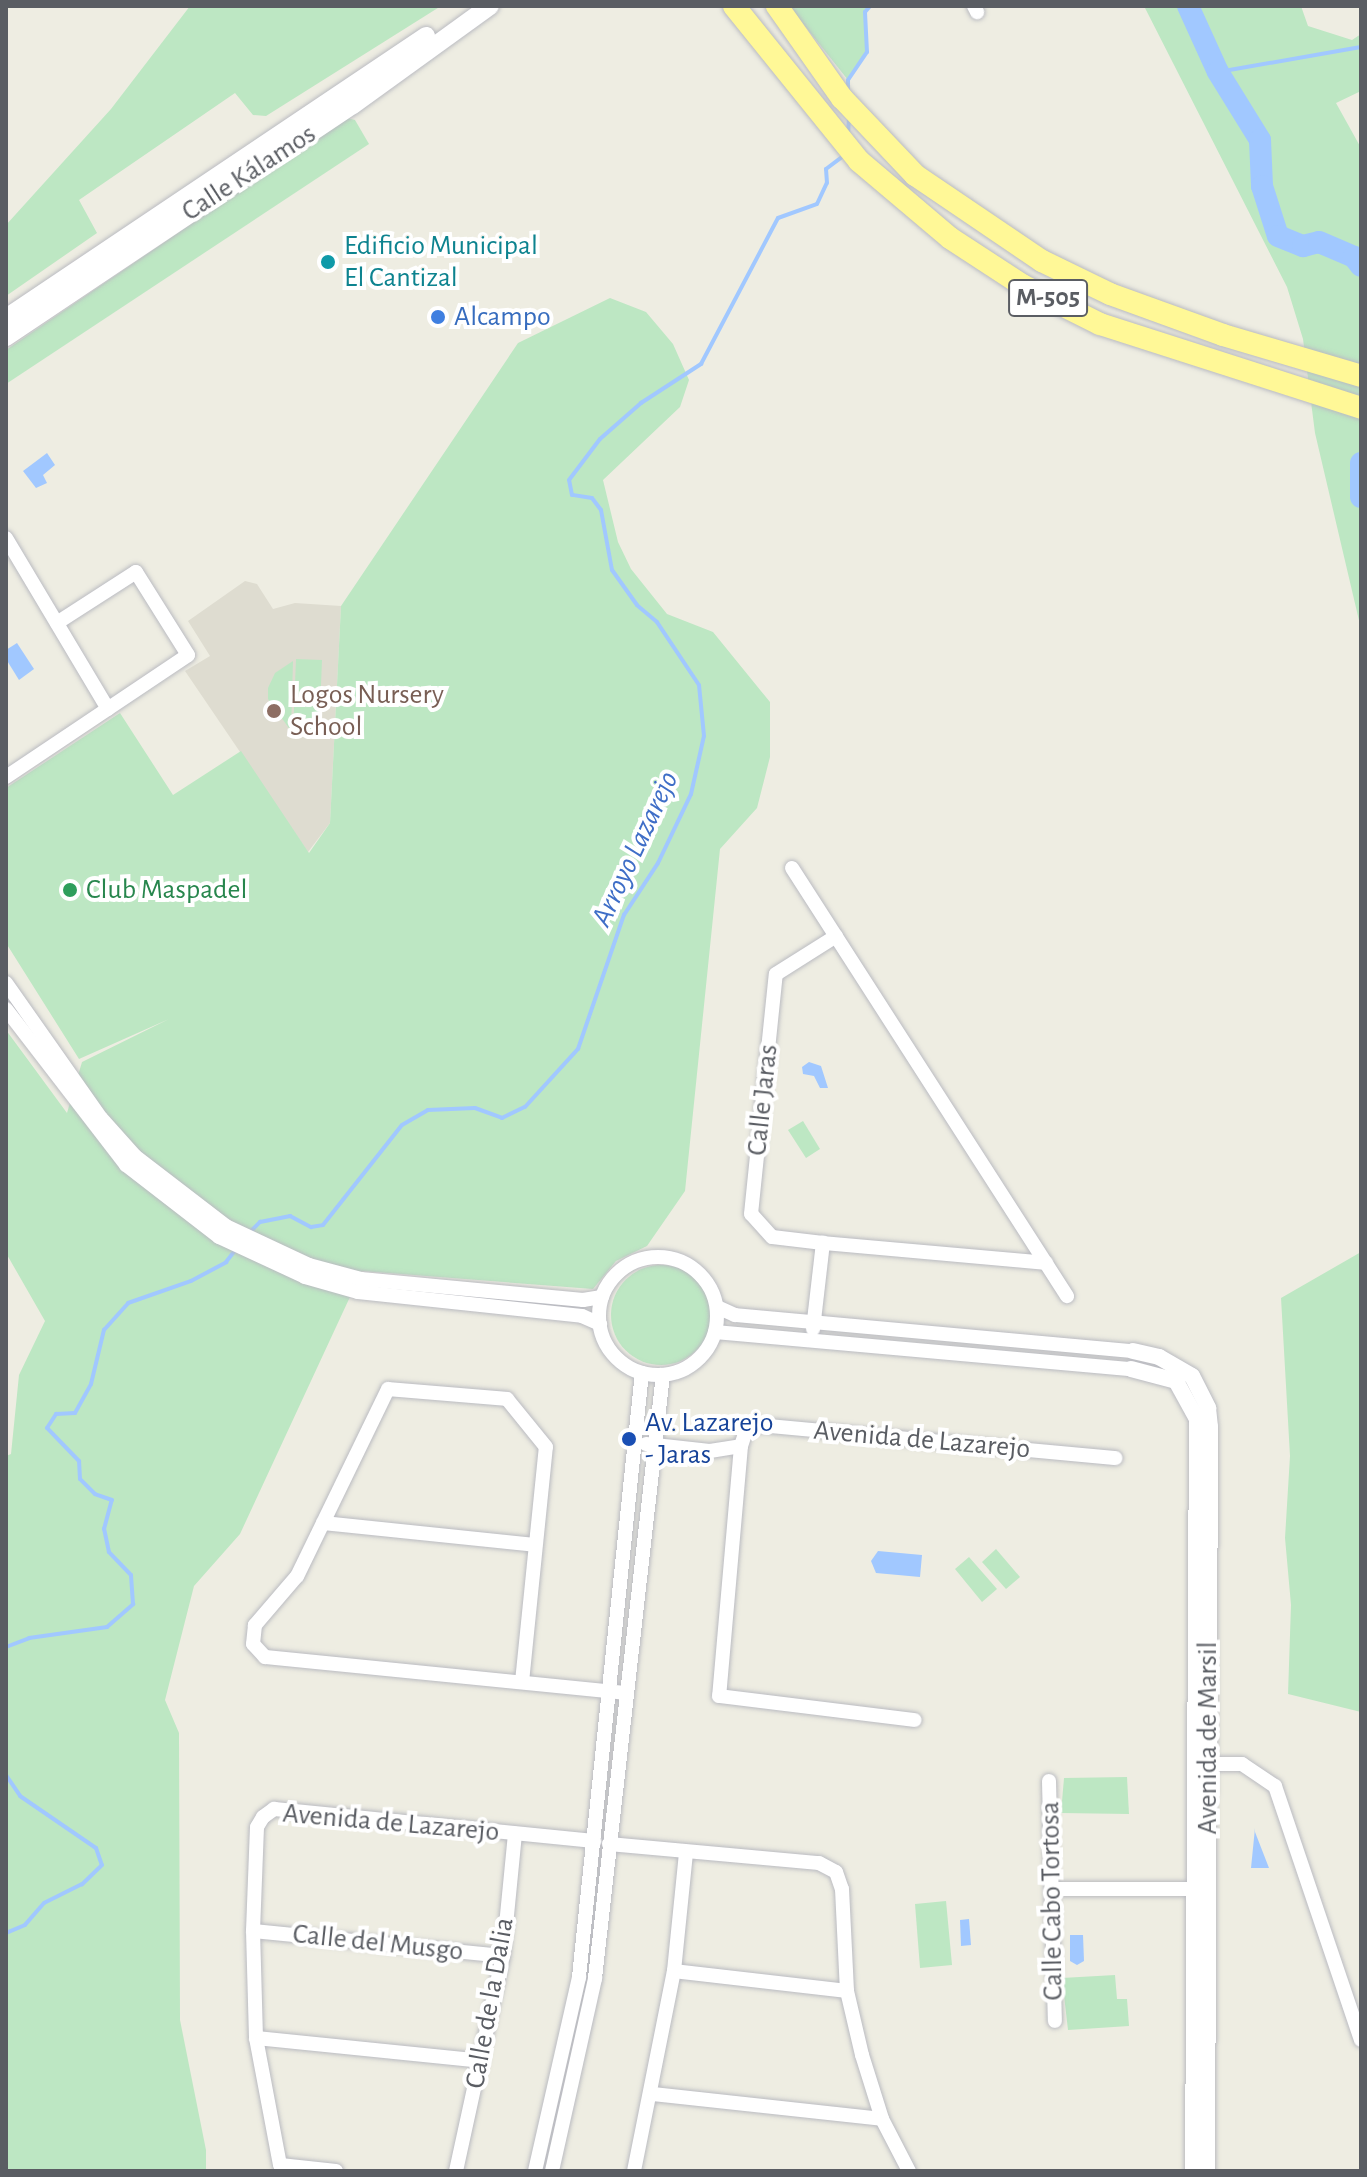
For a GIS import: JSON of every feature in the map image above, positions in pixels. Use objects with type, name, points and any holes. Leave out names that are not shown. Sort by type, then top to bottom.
[{"type":"highway","name":"M-505","points":[[734,6],[831,131],[899,199],[1022,285],[1100,324],[1361,408]]},
{"type":"highway","name":"M-505","points":[[777,6],[842,98],[915,175],[1042,261],[1110,294],[1223,335],[1361,376]]},
{"type":"main road","name":"Calle Kálamos","points":[[6,318],[471,6]]},
{"type":"main road","name":"Calle Kálamos","points":[[6,337],[353,105],[490,6]]},
{"type":"street","points":[[6,538],[10,555],[57,623],[108,709]]},
{"type":"street","points":[[6,777],[188,655],[136,572],[57,623]]},
{"type":"street","points":[[792,868],[1067,1296]]},
{"type":"street","name":"Calle Jaras","points":[[836,936],[776,974],[751,1214],[772,1237],[1046,1263]]},
{"type":"street","points":[[6,983],[95,1121]]},
{"type":"street","points":[[6,1009],[95,1121],[159,1195],[219,1237],[291,1272],[360,1286],[582,1316],[600,1324]]},
{"type":"street","points":[[812,1338],[823,1243]]},
{"type":"street","points":[[664,1257],[679,1260],[704,1278],[717,1307],[715,1332],[701,1357],[663,1375],[642,1373],[609,1350],[600,1324],[602,1297],[609,1283],[633,1262],[664,1257]]},
{"type":"street","points":[[360,1286],[583,1300],[602,1297]]},
{"type":"street","points":[[717,1307],[735,1315],[1133,1351]]},
{"type":"street","points":[[715,1332],[812,1338],[1131,1369]]},
{"type":"street","name":"Avenida de Marsil","points":[[1133,1351],[1179,1365],[1192,1376],[1208,1408],[1193,2171]]},
{"type":"street","name":"Avenida de Marsil","points":[[1131,1369],[1176,1381],[1197,1419],[1201,1764]]},
{"type":"street","points":[[552,2171],[585,2035],[601,1842],[618,1692],[642,1373]]},
{"type":"street","points":[[618,1692],[663,1375]]},
{"type":"street","points":[[522,1682],[546,1447],[507,1399],[388,1389],[297,1576],[255,1625],[253,1644],[265,1657],[618,1692]]},
{"type":"street","name":"Avenida de Lazarejo","points":[[638,1443],[710,1451],[741,1446],[746,1431],[759,1425],[1115,1458]]},
{"type":"street","points":[[741,1446],[719,1696],[915,1720]]},
{"type":"street","points":[[323,1523],[535,1545]]},
{"type":"street","points":[[1201,1764],[1242,1764],[1275,1786],[1361,2040]]},
{"type":"street","name":"Calle Cabo Tortosa","points":[[1049,1781],[1055,2021]]},
{"type":"street","name":"Avenida de Lazarejo","points":[[336,2171],[280,2165],[256,2038],[253,1931],[257,1827],[274,1809],[819,1863],[836,1872],[842,1889],[847,1991]]},
{"type":"street","name":"Calle de la Dalia","points":[[456,2171],[503,1956],[515,1834]]},
{"type":"street","points":[[535,2171],[579,1977],[601,1842]]},
{"type":"street","points":[[634,2171],[653,2094],[674,1971],[686,1852]]},
{"type":"street","points":[[1052,1889],[1200,1889]]},
{"type":"street","name":"Avenida de Marsil","points":[[1200,1889],[1207,2171]]},
{"type":"street","name":"Calle del Musgo","points":[[253,1931],[503,1956]]},
{"type":"street","points":[[674,1971],[847,1991],[882,2119],[909,2171]]},
{"type":"street","points":[[256,2038],[481,2061]]},
{"type":"street","points":[[653,2094],[882,2119]]},
{"type":"shaded area","name":"Logos Nursery School","points":[[245,581],[257,584],[273,609],[295,603],[341,606],[330,823],[308,852],[185,671],[210,656],[188,621]]},
{"type":"green space","points":[[190,6],[441,6],[266,116],[253,115],[235,93],[79,200],[97,233],[6,296],[6,225],[111,109]]},
{"type":"green space","points":[[789,6],[870,6],[865,13],[867,52],[848,80]]},
{"type":"green space","points":[[1144,6],[1301,6],[1308,26],[1352,40],[1361,34],[1361,91],[1336,103],[1361,148],[1361,629],[1315,433],[1303,339],[1287,287]]},
{"type":"green space","points":[[347,118],[355,120],[369,144],[6,384],[6,350]]},
{"type":"green space","points":[[610,298],[646,312],[673,344],[689,380],[680,407],[603,480],[618,542],[631,569],[667,614],[713,632],[770,702],[770,757],[757,808],[720,849],[685,1191],[647,1246],[616,1261],[593,1289],[362,1271],[240,1534],[194,1586],[165,1700],[179,1733],[180,2020],[206,2150],[206,2171],[6,2171],[6,1456],[11,1454],[19,1375],[45,1321],[6,1253],[6,1030],[67,1113],[82,1062],[169,1019],[79,1059],[6,943],[6,788],[120,713],[173,795],[241,751],[309,853],[330,823],[341,606],[518,343]]},
{"type":"green space","points":[[296,659],[322,660],[319,734],[293,734]]},
{"type":"green space","points":[[293,661],[291,731],[268,699],[268,688],[275,673]]},
{"type":"green space","points":[[803,1121],[820,1149],[806,1158],[788,1130]]},
{"type":"green space","points":[[1361,1252],[1361,1712],[1288,1694],[1291,1605],[1285,1538],[1290,1456],[1281,1298]]},
{"type":"green space","points":[[661,1265],[680,1269],[696,1280],[707,1296],[711,1315],[707,1334],[696,1350],[680,1361],[661,1365],[642,1361],[626,1350],[615,1334],[611,1315],[615,1296],[626,1280],[642,1269]]},
{"type":"green space","points":[[996,1549],[1020,1577],[1006,1589],[982,1562]]},
{"type":"green space","points":[[969,1557],[997,1589],[982,1602],[955,1569]]},
{"type":"green space","points":[[1127,1777],[1129,1814],[1061,1813],[1064,1778]]},
{"type":"green space","points":[[946,1901],[952,1965],[920,1968],[915,1904]]},
{"type":"green space","points":[[1115,1975],[1117,1999],[1127,1999],[1129,2026],[1068,2030],[1062,1978]]},
{"type":"water","points":[[47,453],[55,465],[43,475],[47,483],[36,488],[23,471]]},
{"type":"water","points":[[17,643],[34,669],[19,680],[6,659],[6,650]]},
{"type":"water","points":[[809,1062],[821,1066],[828,1088],[820,1088],[814,1076],[803,1074],[802,1067]]},
{"type":"water","points":[[878,1551],[922,1555],[920,1577],[876,1573],[871,1561]]},
{"type":"water","points":[[1255,1828],[1255,1832],[1269,1868],[1251,1868]]},
{"type":"water","points":[[969,1919],[971,1945],[961,1946],[960,1920]]},
{"type":"water","points":[[1070,1935],[1083,1935],[1084,1961],[1077,1965],[1070,1961]]},
{"type":"waterway","name":"Arroyo Lazarejo","points":[[848,92],[848,80],[867,52],[865,12],[870,6]]},
{"type":"waterway","points":[[1188,6],[1218,72],[1260,140],[1262,186],[1278,236],[1303,246],[1319,242],[1354,257],[1361,266]]},
{"type":"waterway","points":[[1218,72],[1361,47]]},
{"type":"waterway","name":"Arroyo Lazarejo","points":[[848,136],[849,117]]},
{"type":"waterway","name":"Arroyo Lazarejo","points":[[249,1233],[260,1222],[290,1216],[311,1227],[323,1225],[402,1125],[428,1110],[475,1108],[502,1118],[525,1107],[578,1049],[624,915],[658,863],[691,794],[704,736],[699,685],[657,622],[637,605],[612,570],[601,510],[592,498],[572,495],[569,480],[600,439],[641,403],[701,364],[778,218],[817,204],[827,183],[826,169],[843,156]]},
{"type":"waterway","points":[[1361,463],[1361,497]]},
{"type":"waterway","name":"Arroyo Lazarejo","points":[[6,1647],[29,1638],[107,1627],[133,1604],[131,1575],[109,1552],[104,1529],[112,1500],[95,1494],[80,1479],[79,1461],[47,1428],[56,1414],[75,1413],[91,1384],[104,1330],[128,1303],[191,1281],[226,1262],[236,1249]]},
{"type":"waterway","points":[[1361,1337],[1361,1382]]},
{"type":"waterway","name":"Arroyo Lazarejo","points":[[6,1775],[20,1796],[96,1848],[102,1865],[82,1884],[44,1903],[25,1925],[6,1933]]},
{"type":"place","name":"Edificio Municipal El Cantizal","points":[[328,262]]},
{"type":"place","name":"Alcampo","points":[[438,317]]},
{"type":"place","name":"Logos Nursery School","points":[[274,711]]},
{"type":"place","name":"Club Maspadel","points":[[70,890]]},
{"type":"place","name":"Av. Lazarejo - Jaras","points":[[629,1439]]}]
